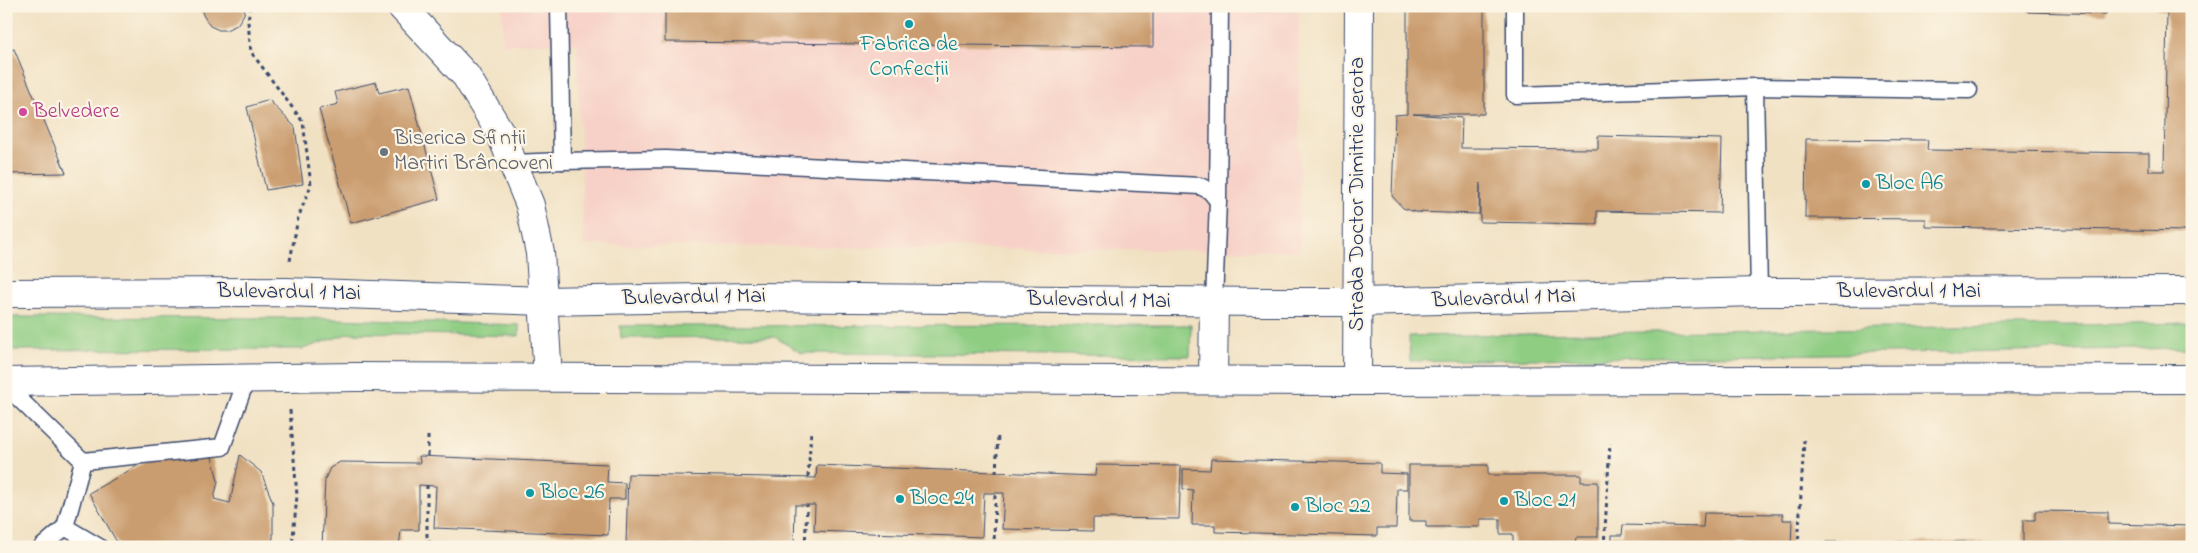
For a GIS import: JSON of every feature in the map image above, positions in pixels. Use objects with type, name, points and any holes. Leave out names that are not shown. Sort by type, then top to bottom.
[{"type":"main road","points":[[401,6],[466,76],[500,132],[513,163],[532,215],[540,253],[548,377]]},
{"type":"main road","name":"Strada Doctor Dimitrie Gerota","points":[[1357,381],[1359,302],[1359,6]]},
{"type":"main road","name":"Bulevardul 1 Mai","points":[[6,293],[286,292],[544,301],[751,297],[1359,302],[1759,292],[2192,291]]},
{"type":"main road","points":[[1213,380],[1214,302]]},
{"type":"main road","points":[[6,382],[288,377],[1357,381],[2192,379]]},
{"type":"lane","points":[[559,6],[562,161]]},
{"type":"lane","points":[[1214,302],[1218,201],[1220,6]]},
{"type":"lane","points":[[1515,6],[1515,95],[1755,87],[1969,90]]},
{"type":"lane","points":[[1755,87],[1759,292]]},
{"type":"lane","points":[[513,163],[666,158],[1200,186],[1210,191],[1218,201]]},
{"type":"lane","points":[[6,386],[83,461],[222,447],[247,378]]},
{"type":"lane","points":[[42,547],[65,527],[83,461]]},
{"type":"lane","points":[[65,527],[99,547]]},
{"type":"path","points":[[250,6],[248,22],[251,52],[303,122],[311,185],[298,218],[286,292]]},
{"type":"path","points":[[288,377],[298,496],[292,547]]},
{"type":"path","points":[[808,478],[811,431]]},
{"type":"path","points":[[428,433],[428,456]]},
{"type":"path","points":[[996,474],[998,434]]},
{"type":"path","points":[[1798,547],[1804,440]]},
{"type":"path","points":[[1604,547],[1610,444]]},
{"type":"path","points":[[427,485],[427,536],[430,544],[436,547]]},
{"type":"path","points":[[994,547],[995,493]]},
{"type":"path","points":[[805,547],[807,505]]},
{"type":"shaded area","points":[[503,6],[1299,6],[1300,251],[584,245],[577,43],[502,44]]},
{"type":"green space","points":[[6,317],[305,318],[519,325],[519,336],[350,333],[303,349],[6,350]]},
{"type":"green space","points":[[2192,323],[2192,348],[1410,361],[1409,336]]},
{"type":"green space","points":[[1191,325],[1190,356],[801,353],[775,337],[621,338],[620,326]]},
{"type":"building","points":[[201,6],[245,6],[244,14],[237,25],[226,30],[219,30],[210,26],[203,15]]},
{"type":"building","name":"Fabrica de Confecții","points":[[665,6],[1153,6],[1153,47],[665,42]]},
{"type":"building","points":[[1407,6],[1484,6],[1484,114],[1413,114],[1462,118],[1461,148],[1598,149],[1598,136],[1722,139],[1720,213],[1597,211],[1597,224],[1480,222],[1480,183],[1479,214],[1415,212],[1403,208],[1392,196],[1395,115],[1407,114]]},
{"type":"building","points":[[2028,6],[2107,6],[2106,14],[2028,12]]},
{"type":"building","points":[[2157,6],[2192,6],[2192,231],[1926,227],[1926,219],[1805,218],[1806,139],[1928,140],[1927,150],[2149,153],[2149,171],[2164,171],[2167,11],[2157,9]]},
{"type":"building","name":"Belvedere","points":[[14,49],[66,173],[6,174],[6,51]]},
{"type":"building","points":[[376,82],[379,93],[409,86],[439,199],[351,223],[319,109],[338,104],[335,92]]},
{"type":"building","points":[[269,100],[295,127],[303,184],[266,190],[247,107]]},
{"type":"building","points":[[180,454],[212,457],[218,481],[214,499],[230,503],[240,455],[261,472],[273,503],[273,538],[269,547],[121,547],[118,544],[89,493],[146,461]]},
{"type":"building","name":"Bloc 26","points":[[419,456],[608,464],[607,482],[625,483],[625,499],[609,499],[608,535],[434,528],[436,486],[419,485],[419,530],[401,530],[399,547],[322,547],[325,479],[330,468],[340,462],[420,463]]},
{"type":"building","name":"Bloc 22","points":[[1211,459],[1380,463],[1380,473],[1407,474],[1407,489],[1397,489],[1396,528],[1377,528],[1377,536],[1215,532],[1215,525],[1192,525],[1193,490],[1183,489],[1183,469],[1210,470]]},
{"type":"building","points":[[817,465],[1095,476],[1096,465],[1181,466],[1179,519],[1093,518],[1093,531],[1002,529],[1004,493],[984,493],[982,537],[814,531],[815,505],[795,505],[794,547],[626,545],[628,474],[816,478]]},
{"type":"building","name":"Bloc 21","points":[[1409,465],[1488,465],[1488,475],[1581,475],[1581,482],[1598,482],[1598,537],[1576,537],[1575,544],[1513,544],[1513,534],[1500,534],[1500,519],[1480,519],[1480,527],[1426,527],[1426,521],[1409,521]]},
{"type":"building","points":[[2035,511],[2108,512],[2108,524],[2192,526],[2192,547],[2023,547],[2023,520],[2035,520]]},
{"type":"building","points":[[1704,513],[1783,514],[1783,520],[1792,520],[1791,547],[1612,547],[1612,535],[1622,535],[1623,525],[1703,527]]},
{"type":"building","points":[[1826,542],[1999,542],[1999,547],[1826,547]]},
{"type":"place","name":"Fabrica de Confecții","points":[[909,24]]},
{"type":"place","name":"Belvedere","points":[[23,112]]},
{"type":"place","name":"Biserica Sfinții Martiri Brâncoveni","points":[[384,152]]},
{"type":"place","name":"Bloc A6","points":[[1866,184]]},
{"type":"place","name":"Bloc 26","points":[[530,493]]},
{"type":"place","name":"Bloc 24","points":[[900,499]]},
{"type":"place","name":"Bloc 21","points":[[1504,501]]},
{"type":"place","name":"Bloc 22","points":[[1295,507]]}]
